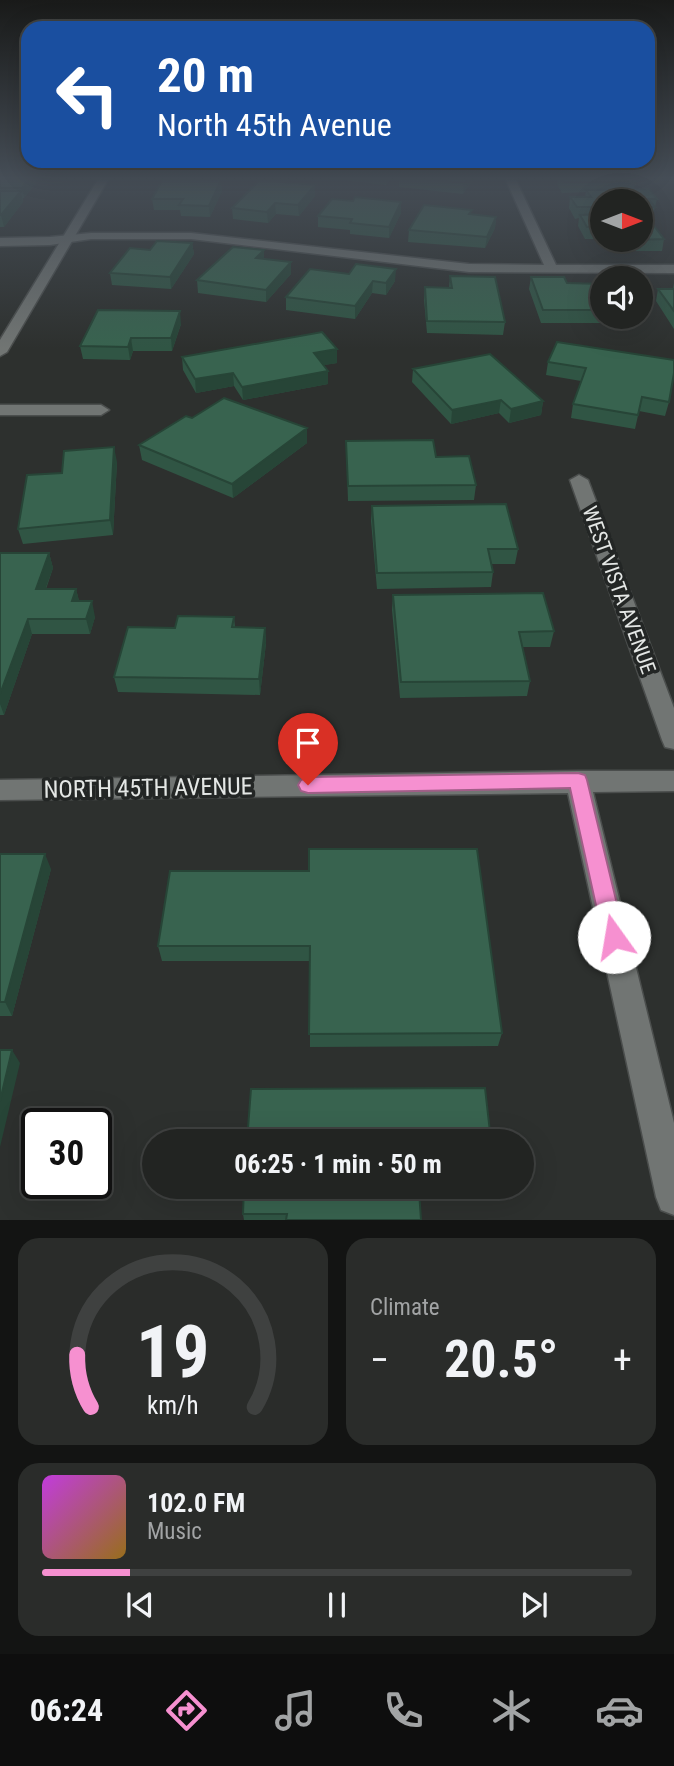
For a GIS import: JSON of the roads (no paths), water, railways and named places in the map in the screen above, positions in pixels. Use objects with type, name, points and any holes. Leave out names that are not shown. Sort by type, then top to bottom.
[{"type":"street","points":[[0,352],[69,235]]},
{"type":"street","points":[[0,242],[116,235],[201,236],[456,267],[674,269]]},
{"type":"street","points":[[536,235],[552,269]]},
{"type":"street","points":[[0,410],[101,410]]},
{"type":"street","name":"WEST VISTA AVENUE","points":[[579,480],[674,740]]},
{"type":"street","points":[[578,780],[674,1197]]},
{"type":"street","name":"NORTH 45TH AVENUE","points":[[0,790],[674,780]]}]
